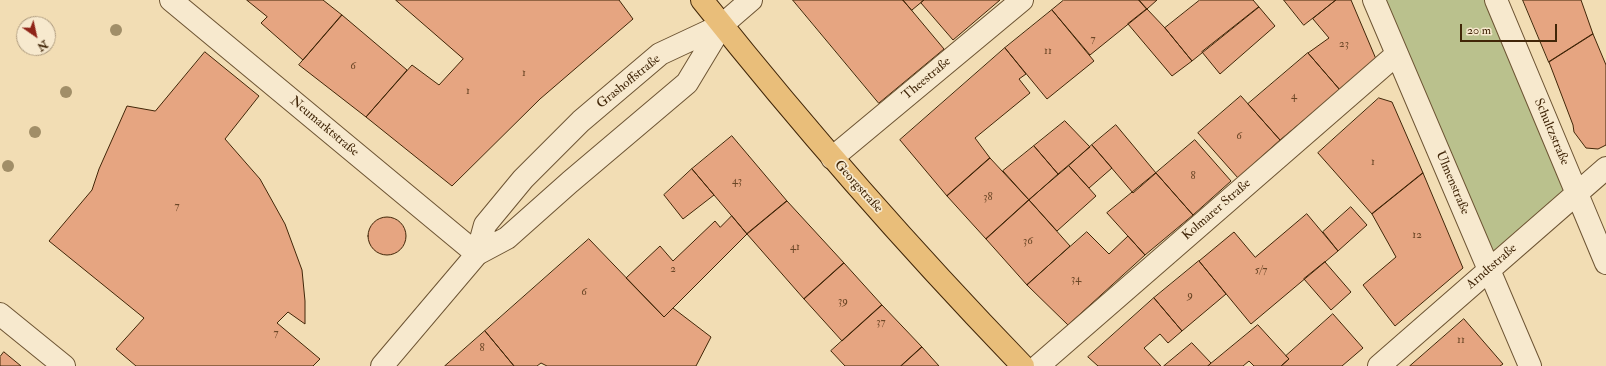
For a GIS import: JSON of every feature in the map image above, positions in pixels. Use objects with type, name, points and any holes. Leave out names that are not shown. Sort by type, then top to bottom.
[{"type":"main road","name":"Georgstraße","points":[[702,0],[832,158],[945,285],[1023,366]]},
{"type":"street","name":"Neumarktstraße","points":[[172,0],[476,254]]},
{"type":"street","points":[[722,25],[751,0]]},
{"type":"street","name":"Theestraße","points":[[832,158],[1022,0]]},
{"type":"street","name":"Ulmenstraße","points":[[1374,0],[1530,366]]},
{"type":"street","name":"Schultzstraße","points":[[1496,0],[1606,263]]},
{"type":"street","name":"Grashoffstraße","points":[[476,254],[485,225],[523,179],[581,121],[660,54],[722,25]]},
{"type":"street","name":"Grashoffstraße","points":[[382,366],[476,254],[507,238],[570,182],[687,83],[722,25]]},
{"type":"street","name":"Kolmarer Straße","points":[[1038,366],[1397,54]]},
{"type":"street","name":"Arndtstraße","points":[[1379,366],[1606,168]]},
{"type":"street","points":[[0,314],[64,366]]},
{"type":"green space","points":[[1385,0],[1488,0],[1567,187],[1492,256]]},
{"type":"building","points":[[247,0],[323,0],[342,15],[303,60],[261,23],[267,17]]},
{"type":"building","points":[[396,0],[619,0],[633,19],[540,99],[452,186],[366,117],[412,65],[439,85],[463,59]]},
{"type":"building","points":[[793,0],[903,0],[944,49],[879,103]]},
{"type":"building","points":[[903,0],[924,0],[912,10]]},
{"type":"building","points":[[924,0],[1000,0],[953,40],[921,3]]},
{"type":"building","points":[[1064,0],[1139,0],[1147,9],[1090,55],[1052,10]]},
{"type":"building","points":[[1139,0],[1157,0],[1147,9]]},
{"type":"building","points":[[1200,0],[1253,0],[1259,7],[1192,61],[1165,28]]},
{"type":"building","points":[[1284,0],[1336,0],[1304,25]]},
{"type":"building","points":[[1336,0],[1351,0],[1376,59],[1340,90],[1308,53],[1329,38],[1313,19]]},
{"type":"building","points":[[1523,0],[1581,0],[1593,34],[1549,62]]},
{"type":"building","points":[[1259,7],[1275,26],[1220,74],[1202,52]]},
{"type":"building","points":[[1147,9],[1192,61],[1172,76],[1128,24]]},
{"type":"building","points":[[1052,10],[1094,61],[1047,99],[1005,48]]},
{"type":"building","points":[[342,15],[407,70],[366,117],[299,65]]},
{"type":"building","points":[[1593,34],[1606,65],[1606,145],[1598,149],[1586,148],[1574,132],[1573,125],[1549,62]]},
{"type":"building","points":[[1005,48],[1026,74],[1019,79],[1030,93],[975,138],[990,158],[947,196],[900,140]]},
{"type":"building","points":[[205,52],[259,96],[225,139],[260,179],[285,224],[302,270],[305,301],[305,324],[288,312],[277,323],[320,359],[313,366],[136,366],[116,349],[144,318],[49,241],[92,190],[99,169],[127,106],[155,111]]},
{"type":"building","points":[[1308,53],[1340,90],[1280,140],[1248,104]]},
{"type":"building","points":[[1241,96],[1280,140],[1238,178],[1198,133]]},
{"type":"building","points":[[1379,98],[1392,102],[1423,173],[1372,214],[1318,153]]},
{"type":"building","points":[[1065,121],[1090,147],[1058,174],[1034,146]]},
{"type":"building","points":[[1116,125],[1156,173],[1133,193],[1092,145]]},
{"type":"building","points":[[732,136],[787,201],[747,234],[692,169]]},
{"type":"building","points":[[1195,140],[1231,181],[1193,215],[1156,173]]},
{"type":"building","points":[[1092,145],[1112,168],[1089,188],[1069,166]]},
{"type":"building","points":[[1034,146],[1058,174],[1029,200],[1003,171]]},
{"type":"building","points":[[990,158],[1029,200],[986,239],[947,196]]},
{"type":"building","points":[[1069,166],[1096,196],[1057,231],[1029,200]]},
{"type":"building","points":[[692,169],[714,195],[683,219],[664,195]]},
{"type":"building","points":[[1156,173],[1193,215],[1145,255],[1107,213]]},
{"type":"building","points":[[1423,173],[1463,268],[1395,326],[1363,285],[1396,257],[1372,214]]},
{"type":"building","points":[[1029,200],[1070,246],[1027,285],[986,239]]},
{"type":"building","points":[[787,201],[844,263],[804,299],[747,234]]},
{"type":"building","points":[[1351,207],[1367,225],[1338,251],[1323,232]]},
{"type":"building","points":[[1307,214],[1338,251],[1251,324],[1199,261],[1234,232],[1255,257]]},
{"type":"building","points":[[732,216],[747,234],[664,317],[626,278],[660,246],[673,261],[715,221],[720,227]]},
{"type":"building","points":[[383,217],[391,217],[401,222],[405,229],[405,243],[401,250],[391,255],[383,255],[373,250],[371,247],[368,240],[368,232],[373,222],[376,220]]},
{"type":"building","points":[[1087,232],[1109,254],[1128,236],[1145,255],[1068,325],[1027,285]]},
{"type":"building","points":[[589,239],[664,317],[673,308],[711,337],[696,366],[547,366],[541,363],[537,366],[514,366],[485,331]]},
{"type":"building","points":[[1199,261],[1226,294],[1182,331],[1154,298]]},
{"type":"building","points":[[1325,262],[1351,292],[1331,310],[1304,279]]},
{"type":"building","points":[[844,263],[882,305],[842,341],[804,299]]},
{"type":"building","points":[[1154,298],[1182,331],[1168,343],[1160,334],[1144,348],[1161,366],[1098,366],[1088,357]]},
{"type":"building","points":[[882,305],[922,347],[901,366],[845,366],[831,351]]},
{"type":"building","points":[[1333,314],[1363,348],[1342,366],[1281,366],[1289,359],[1286,356]]},
{"type":"building","points":[[1464,319],[1503,364],[1500,366],[1410,366]]},
{"type":"building","points":[[1258,325],[1289,359],[1281,366],[1254,366],[1249,361],[1243,366],[1208,366]]},
{"type":"building","points":[[485,331],[514,366],[445,366]]},
{"type":"building","points":[[1192,343],[1211,363],[1208,366],[1164,366]]},
{"type":"building","points":[[922,347],[939,366],[901,366]]},
{"type":"building","points":[[4,352],[21,366],[0,366],[0,357]]}]
